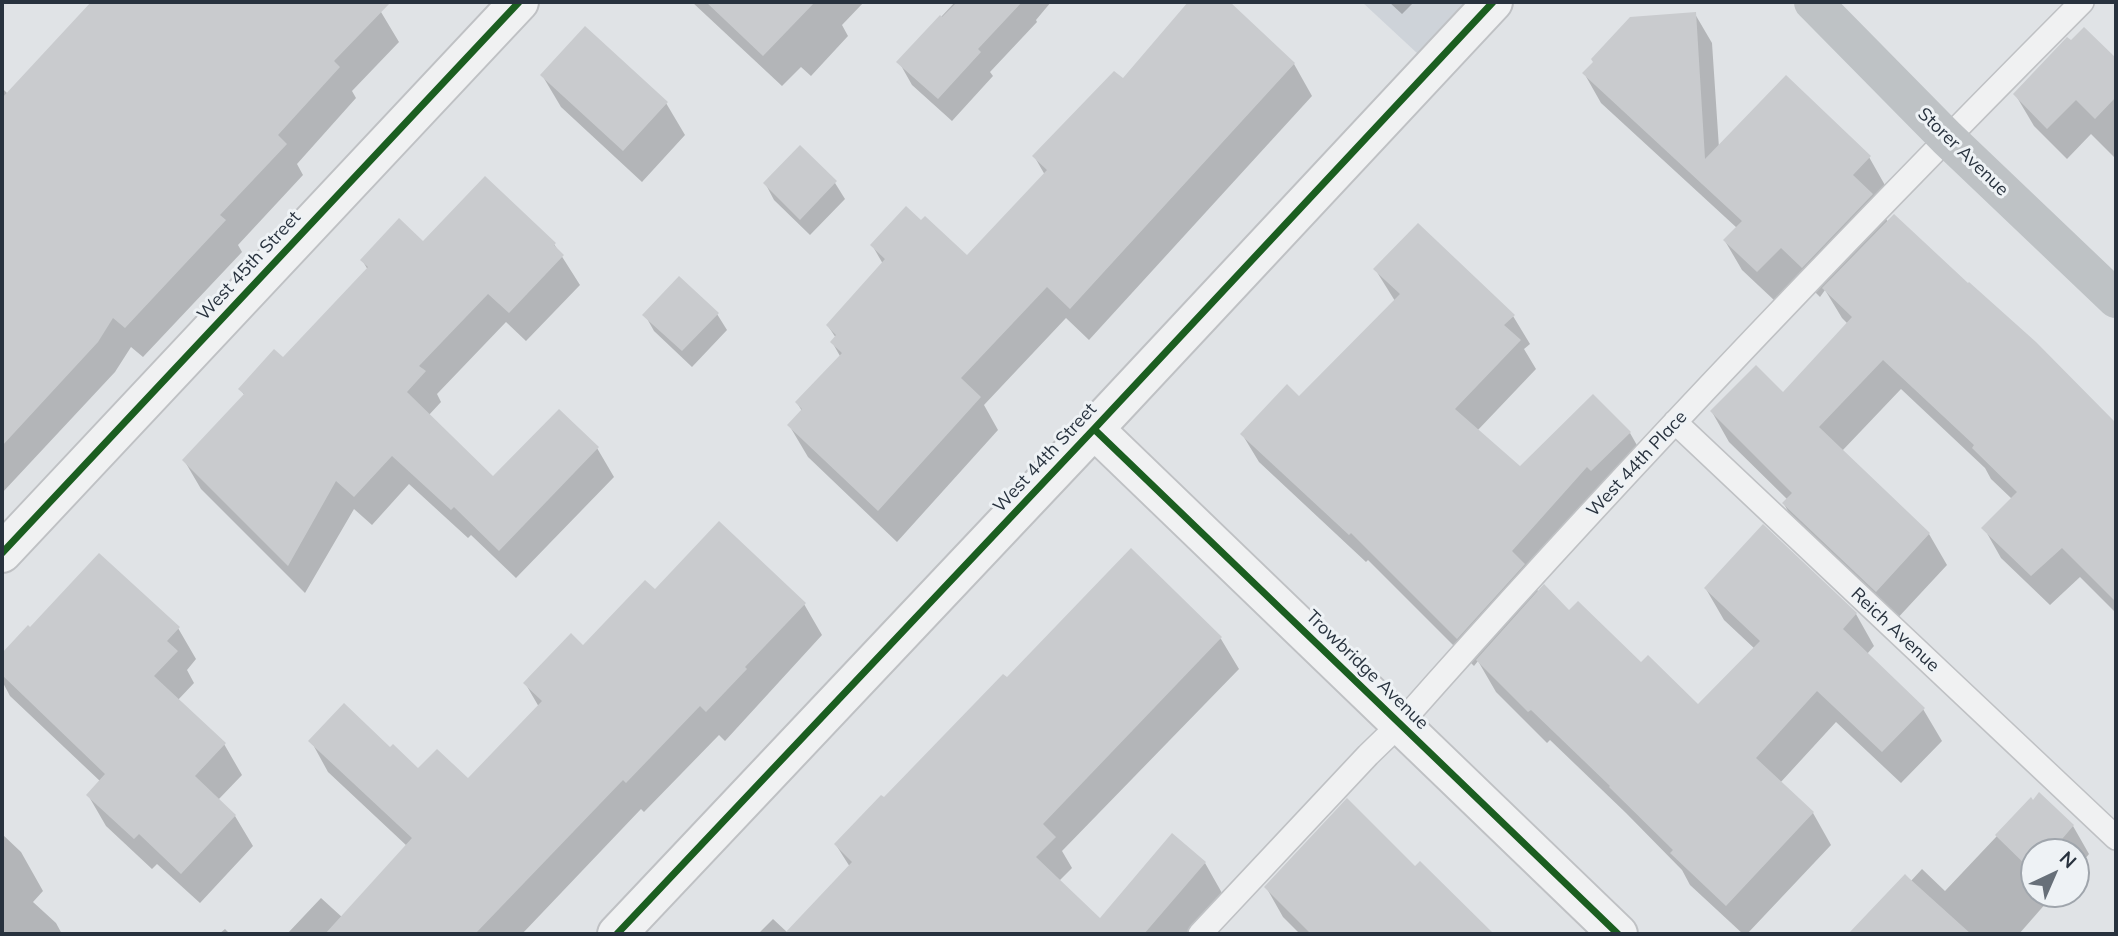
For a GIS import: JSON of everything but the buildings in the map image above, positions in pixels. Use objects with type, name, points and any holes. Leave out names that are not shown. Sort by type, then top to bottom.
[{"type":"street","name":"West 45th Street","points":[[2,553],[519,2]]},
{"type":"street","name":"West 44th Street","points":[[617,934],[1493,2]]},
{"type":"street","name":"Storer Avenue","points":[[1813,2],[1947,138],[2116,299]]},
{"type":"street","name":"Trowbridge Avenue","points":[[1094,429],[1618,934]]},
{"type":"lane","name":"West 44th Place","points":[[1200,934],[1400,724],[1675,422],[1947,138],[2082,2]]},
{"type":"lane","name":"Reich Avenue","points":[[1675,422],[2116,838]]},
{"type":"shaded area","points":[[1362,2],[1493,2],[1432,67]]},
{"type":"cycle path","points":[[2,553],[519,2]]},
{"type":"cycle path","points":[[617,934],[1493,2]]},
{"type":"cycle path","points":[[1094,429],[1618,934]]}]
